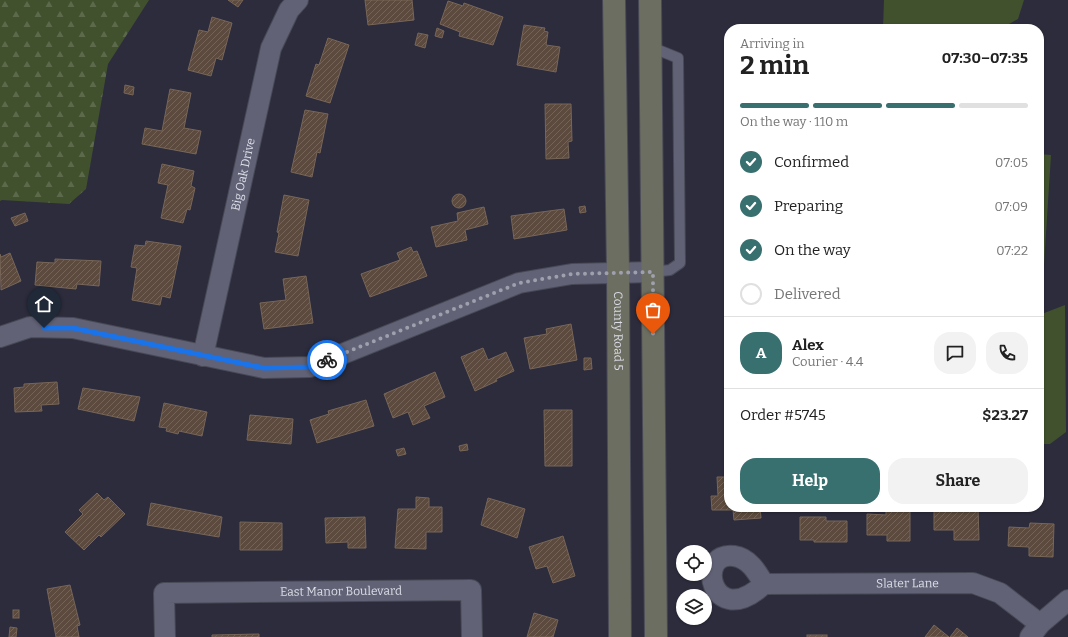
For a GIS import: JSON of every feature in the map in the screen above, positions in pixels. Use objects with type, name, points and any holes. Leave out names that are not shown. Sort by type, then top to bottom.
[{"type":"main road","name":"County Road 5","points":[[614,0],[618,273],[620,637]]},
{"type":"main road","points":[[650,0],[656,637]]},
{"type":"street","name":"Big Oak Drive","points":[[204,356],[271,48],[290,10],[298,0]]},
{"type":"street","points":[[0,337],[30,327],[73,328],[264,368],[310,367],[519,283],[572,274],[653,272]]},
{"type":"street","name":"Slater Lane","points":[[764,584],[973,583],[1000,593],[1035,631],[1068,600]]},
{"type":"street","name":"East Manor Boulevard","points":[[165,637],[164,593],[471,590],[472,637]]},
{"type":"green space","points":[[0,0],[149,0],[108,64],[86,189],[69,204],[0,201]]},
{"type":"green space","points":[[884,0],[1024,0],[1018,19],[1009,24],[883,24]]},
{"type":"green space","points":[[1044,154],[1051,155],[1044,265]]},
{"type":"green space","points":[[1065,305],[1066,432],[1050,444],[1044,444],[1044,313]]},
{"type":"building","points":[[228,0],[243,0],[238,7]]},
{"type":"building","points":[[365,0],[412,0],[414,20],[368,25]]},
{"type":"building","points":[[448,1],[463,6],[464,3],[503,17],[493,45],[459,36],[460,32],[440,24]]},
{"type":"building","points":[[212,17],[232,23],[222,60],[216,58],[211,76],[188,70],[199,30],[208,32]]},
{"type":"building","points":[[524,25],[545,28],[544,31],[548,32],[546,45],[560,47],[556,72],[517,65]]},
{"type":"building","points":[[437,28],[444,31],[442,38],[435,36]]},
{"type":"building","points":[[418,33],[428,35],[425,48],[415,45]]},
{"type":"building","points":[[328,38],[349,45],[330,103],[306,96],[316,64],[319,65]]},
{"type":"building","points":[[125,85],[134,87],[133,95],[124,93]]},
{"type":"building","points":[[170,89],[191,93],[184,128],[201,131],[196,154],[142,144],[145,128],[162,131]]},
{"type":"building","points":[[545,104],[571,104],[572,141],[568,142],[569,158],[546,159]]},
{"type":"building","points":[[305,110],[328,114],[320,153],[317,152],[312,177],[291,172]]},
{"type":"building","points":[[162,164],[194,171],[191,186],[195,188],[190,210],[187,209],[183,223],[161,218],[168,185],[158,183]]},
{"type":"building","points":[[459,194],[464,196],[466,201],[464,206],[459,208],[454,206],[452,201],[454,196]]},
{"type":"building","points":[[284,195],[309,200],[298,256],[275,252]]},
{"type":"building","points":[[585,206],[586,212],[580,213],[579,207]]},
{"type":"building","points":[[484,207],[488,224],[465,230],[467,240],[436,247],[431,227],[458,221],[457,213]]},
{"type":"building","points":[[564,209],[567,230],[514,239],[511,216]]},
{"type":"building","points":[[25,213],[28,221],[15,226],[11,218]]},
{"type":"building","points":[[146,241],[181,246],[170,298],[162,296],[160,305],[132,300],[137,268],[131,267],[135,245],[145,246]]},
{"type":"building","points":[[411,247],[413,252],[417,251],[427,276],[370,297],[361,274],[400,260],[397,253]]},
{"type":"building","points":[[10,253],[21,281],[1,290],[0,254],[1,257]]},
{"type":"building","points":[[55,259],[101,261],[99,286],[77,284],[76,289],[35,285],[37,262],[55,263]]},
{"type":"building","points":[[306,276],[313,323],[264,329],[260,303],[286,300],[283,279]]},
{"type":"building","points":[[571,324],[577,360],[530,369],[524,338],[547,334],[546,329]]},
{"type":"building","points":[[483,348],[488,360],[506,352],[514,371],[475,391],[461,357]]},
{"type":"building","points":[[584,358],[591,358],[592,369],[584,370]]},
{"type":"building","points":[[435,372],[445,397],[424,406],[430,418],[413,425],[408,412],[393,418],[384,394]]},
{"type":"building","points":[[57,382],[59,404],[41,405],[42,411],[15,412],[14,388],[24,387],[24,384]]},
{"type":"building","points":[[83,388],[140,397],[134,421],[78,409]]},
{"type":"building","points":[[366,400],[374,426],[317,443],[310,420],[329,414],[328,411]]},
{"type":"building","points":[[164,403],[207,412],[202,436],[179,431],[178,434],[166,431],[167,428],[159,427]]},
{"type":"building","points":[[544,410],[572,410],[572,466],[545,466]]},
{"type":"building","points":[[250,415],[293,419],[291,444],[247,440]]},
{"type":"building","points":[[467,444],[468,450],[460,451],[459,446]]},
{"type":"building","points":[[404,448],[406,454],[398,456],[396,450]]},
{"type":"building","points":[[717,477],[724,477],[724,510],[712,510],[711,496],[718,496]]},
{"type":"building","points":[[97,493],[104,500],[108,497],[125,514],[101,537],[99,535],[84,550],[65,532],[83,514],[79,510]]},
{"type":"building","points":[[416,497],[429,498],[429,507],[442,507],[442,532],[426,532],[426,549],[395,548],[398,509],[416,509]]},
{"type":"building","points":[[488,498],[525,509],[517,538],[481,525]]},
{"type":"building","points":[[151,503],[222,517],[219,537],[147,525]]},
{"type":"building","points":[[733,512],[760,512],[761,518],[734,520]]},
{"type":"building","points":[[886,512],[910,512],[910,541],[887,541],[887,535],[867,535],[867,514],[886,515]]},
{"type":"building","points":[[934,512],[978,512],[979,540],[954,540],[954,530],[934,530]]},
{"type":"building","points":[[365,517],[366,548],[348,548],[348,542],[326,543],[325,518]]},
{"type":"building","points":[[800,517],[826,517],[826,521],[847,521],[847,542],[814,542],[814,540],[800,540]]},
{"type":"building","points":[[240,522],[282,523],[282,550],[240,550]]},
{"type":"building","points":[[1030,523],[1054,524],[1053,557],[1029,556],[1029,547],[1008,546],[1009,527],[1029,528]]},
{"type":"building","points":[[563,536],[575,576],[553,583],[547,566],[536,569],[529,547]]},
{"type":"building","points":[[70,585],[80,625],[77,626],[79,637],[56,637],[47,589]]},
{"type":"building","points":[[13,610],[19,610],[19,618],[13,618]]},
{"type":"building","points":[[534,613],[558,620],[553,637],[527,637]]},
{"type":"building","points":[[934,625],[949,637],[925,637]]},
{"type":"building","points":[[10,627],[17,628],[16,637],[9,637]]},
{"type":"building","points":[[957,628],[968,637],[950,637]]},
{"type":"building","points":[[259,634],[259,637],[212,637],[212,635]]},
{"type":"building","points":[[807,635],[827,635],[827,637],[807,637]]},
{"type":"way so far","points":[[327,360],[519,283],[572,274],[653,272],[653,334]]},
{"type":"route","points":[[44,328],[73,328],[264,368],[310,367],[327,360]]}]
